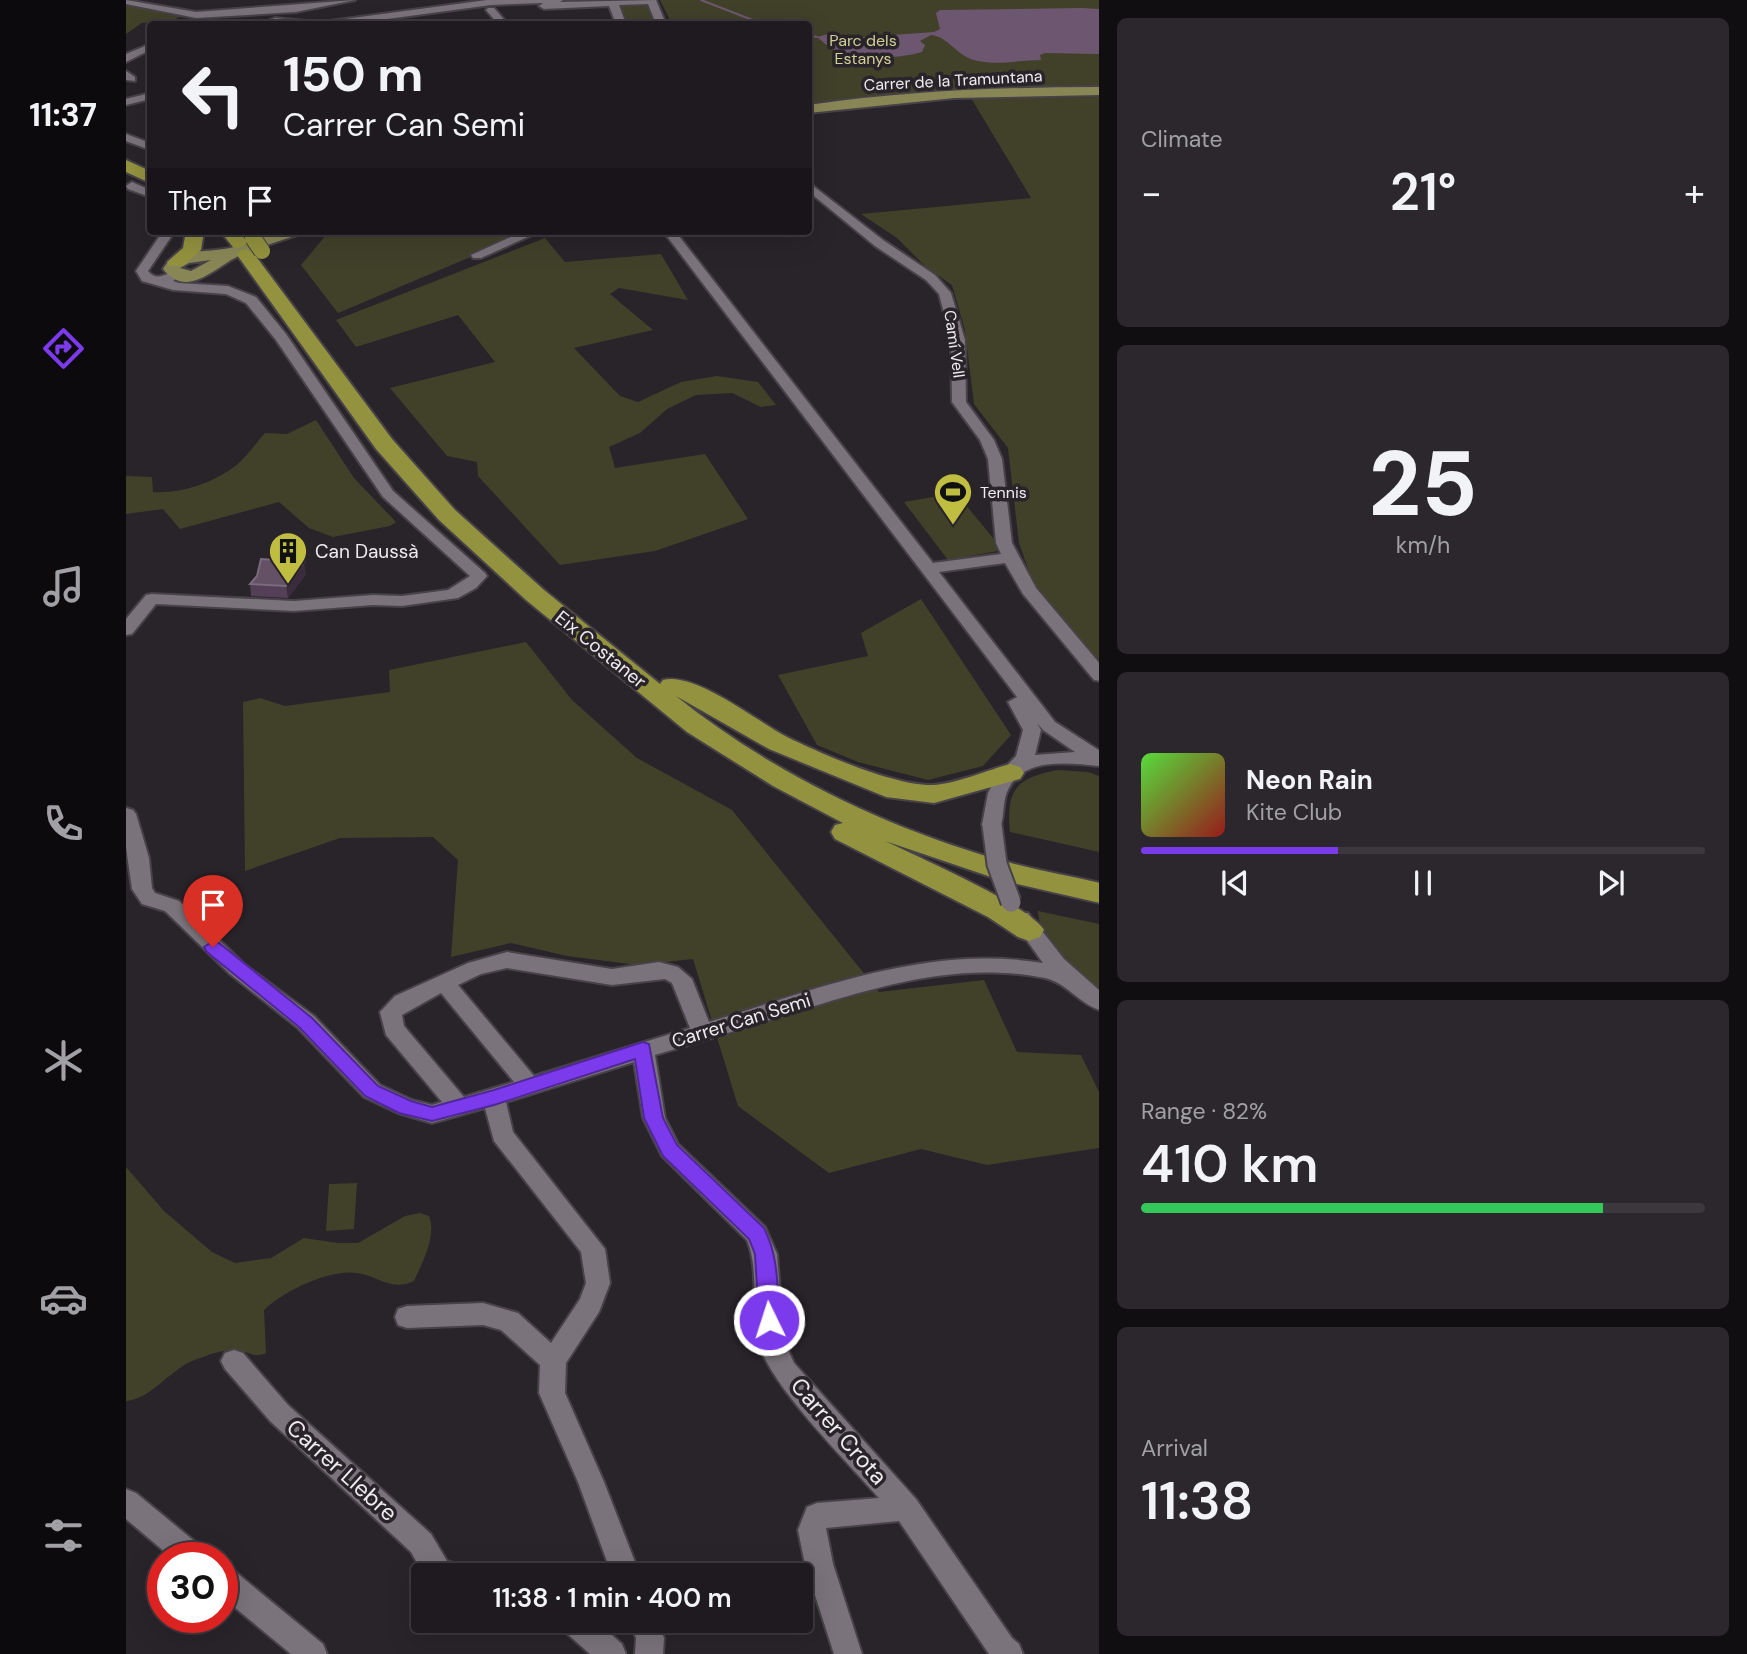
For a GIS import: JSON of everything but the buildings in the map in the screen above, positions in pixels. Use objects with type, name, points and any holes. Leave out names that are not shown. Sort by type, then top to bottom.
[{"type":"highway","points":[[126,149],[147,158]]},
{"type":"highway","points":[[126,163],[147,170]]},
{"type":"highway","points":[[126,163],[147,176]]},
{"type":"highway","points":[[172,273],[192,250],[194,235]]},
{"type":"highway","name":"Eix Costaner","points":[[244,243],[403,439],[466,509],[543,580],[672,686],[766,752],[859,803],[957,842],[1015,860],[1099,879]]},
{"type":"highway","name":"Eix Costaner","points":[[244,243],[376,434],[447,515],[525,587],[696,726],[783,780],[863,822],[945,853],[1010,873],[1099,893]]},
{"type":"highway","points":[[672,686],[696,695],[778,744],[886,788],[934,794],[972,786],[1014,770]]},
{"type":"highway","points":[[696,726],[702,737],[770,787],[813,814],[998,910],[1030,933]]},
{"type":"main road","name":"Carrer de la Tramuntana","points":[[812,109],[900,98],[980,93],[1099,91]]},
{"type":"main road","points":[[172,273],[196,258],[277,235]]},
{"type":"main road","points":[[172,273],[197,275],[212,268],[244,243]]},
{"type":"main road","points":[[196,258],[210,261],[212,268]]},
{"type":"street","points":[[126,1],[196,15],[350,0]]},
{"type":"street","points":[[383,21],[467,7],[558,0]]},
{"type":"street","points":[[494,5],[651,0],[660,21]]},
{"type":"street","points":[[612,1],[620,21]]},
{"type":"street","points":[[196,15],[200,12],[198,2]]},
{"type":"street","points":[[384,2],[401,20]]},
{"type":"street","points":[[494,5],[502,21]]},
{"type":"street","points":[[494,5],[509,21]]},
{"type":"street","points":[[298,6],[325,21]]},
{"type":"street","points":[[196,15],[201,21]]},
{"type":"street","points":[[126,59],[147,48]]},
{"type":"street","points":[[126,102],[147,97]]},
{"type":"street","points":[[126,137],[147,146]]},
{"type":"street","points":[[132,186],[147,193]]},
{"type":"street","name":"Camí Vell","points":[[812,188],[880,244],[938,283],[946,294],[956,330],[961,382],[959,402],[987,440],[995,458],[1004,543],[1029,590],[1099,675]]},
{"type":"street","points":[[126,630],[152,599],[294,606],[373,600],[402,601],[452,594],[470,586],[479,576],[388,494],[281,337],[251,300],[228,290],[178,287],[172,273],[147,278],[142,271],[166,235]]},
{"type":"street","points":[[477,256],[526,235]]},
{"type":"street","points":[[662,235],[1025,713],[1032,730],[1025,757],[997,791],[992,825],[997,864],[1011,902],[1030,933],[1068,977],[1099,1001]]},
{"type":"street","points":[[672,235],[1049,726],[1096,757]]},
{"type":"street","points":[[931,573],[1013,563]]},
{"type":"street","points":[[1014,770],[1056,757],[1096,757]]},
{"type":"street","name":"Carrer Can Semi","points":[[126,814],[139,858],[142,889],[149,899],[163,901],[172,906],[237,969],[306,1022],[372,1091],[406,1107],[432,1114],[460,1108],[885,976],[919,969],[992,966],[1040,968],[1068,977]]},
{"type":"street","name":"Carrer Can Semi","points":[[992,966],[1020,958],[1028,951],[1030,933]]},
{"type":"street","points":[[460,1108],[394,1029],[391,1012],[403,1002],[475,968],[507,960],[612,978],[659,971],[671,972],[681,979],[702,1031]]},
{"type":"street","points":[[444,982],[529,1085]]},
{"type":"street","name":"Carrer Crota","points":[[643,1049],[654,1118],[670,1150],[757,1234],[765,1254],[771,1341],[785,1371],[906,1508],[1002,1648],[1009,1654]]},
{"type":"street","points":[[494,1097],[502,1135],[593,1249],[598,1283],[590,1304],[553,1361],[552,1394],[591,1482],[621,1563]]},
{"type":"street","points":[[407,1317],[483,1314],[509,1321],[553,1361]]},
{"type":"street","name":"Carrer Llebre","points":[[234,1362],[279,1413],[421,1543],[433,1563]]},
{"type":"street","points":[[126,1502],[175,1542]]},
{"type":"street","points":[[848,1654],[818,1564],[812,1530],[817,1516],[906,1508]]},
{"type":"street","points":[[238,1592],[313,1654]]},
{"type":"street","points":[[588,1633],[612,1654]]},
{"type":"street","points":[[648,1633],[649,1654]]},
{"type":"green space","name":"Parc dels Estanys","points":[[660,0],[1099,0],[1099,85],[896,94],[812,104],[812,21],[670,21]]},
{"type":"green space","points":[[646,4],[655,21],[625,21],[619,6]]},
{"type":"green space","points":[[126,5],[187,16],[176,18],[178,20],[147,21],[126,34]]},
{"type":"green space","points":[[1099,97],[1099,665],[1032,580],[1019,543],[1008,448],[974,404],[965,330],[952,285],[926,267],[897,238],[861,214],[1031,198],[971,98]]},
{"type":"green space","points":[[326,235],[523,235],[338,313],[301,265]]},
{"type":"green space","points":[[545,238],[565,262],[661,254],[688,300],[619,288],[610,294],[653,330],[574,348],[620,396],[638,402],[681,382],[717,376],[758,382],[776,405],[761,407],[732,393],[696,395],[667,409],[640,433],[609,447],[615,468],[705,454],[748,519],[655,551],[560,565],[478,476],[477,462],[447,456],[390,388],[495,362],[458,315],[356,347],[336,320]]},
{"type":"green space","points":[[316,420],[354,478],[396,522],[390,526],[333,537],[309,528],[279,502],[180,529],[163,509],[126,514],[126,476],[152,477],[153,492],[194,487],[236,466],[265,433],[287,434]]},
{"type":"green space","name":"Tennis","points":[[956,493],[1003,550],[948,560],[904,502]]},
{"type":"green space","points":[[921,599],[1011,735],[983,766],[928,780],[858,762],[817,745],[778,675],[868,656],[861,633]]},
{"type":"green space","points":[[526,642],[572,700],[637,758],[732,810],[879,992],[984,980],[1017,1052],[1081,1055],[1099,1092],[1099,1148],[987,1165],[921,1149],[829,1173],[738,1106],[693,959],[637,965],[567,956],[511,943],[451,957],[458,860],[433,837],[340,838],[245,871],[243,702],[260,698],[285,706],[390,692],[389,670]]},
{"type":"green space","points":[[1058,770],[1088,772],[1099,776],[1099,852],[1010,832],[1010,805],[1017,788],[1032,777]]},
{"type":"green space","points":[[1038,911],[1099,924],[1099,992],[1052,946],[1040,923]]},
{"type":"green space","points":[[126,1167],[164,1211],[212,1252],[235,1263],[271,1258],[304,1238],[358,1243],[405,1216],[420,1213],[429,1216],[430,1241],[414,1281],[395,1285],[366,1275],[341,1273],[312,1281],[284,1295],[264,1310],[266,1353],[254,1355],[230,1350],[206,1356],[187,1363],[154,1389],[136,1399],[126,1401]]},
{"type":"green space","points":[[357,1183],[354,1229],[326,1231],[329,1184]]},
{"type":"shaded area","points":[[1099,9],[1099,54],[1045,53],[1040,55],[1041,60],[981,62],[968,58],[943,39],[931,35],[920,41],[925,45],[922,52],[890,57],[866,57],[834,50],[817,37],[828,34],[851,38],[934,32],[940,29],[936,13],[940,10]]},
{"type":"waterway","points":[[701,0],[755,21]]},
{"type":"waterway","points":[[812,36],[817,37]]},
{"type":"place","name":"Tennis","points":[[953,526]]},
{"type":"place","name":"Can Daussà","points":[[288,585]]},
{"type":"route","points":[[213,947],[306,1022],[372,1091],[406,1107],[432,1114],[460,1108],[643,1049],[654,1118],[670,1150],[757,1234],[765,1254],[769,1320]]}]
